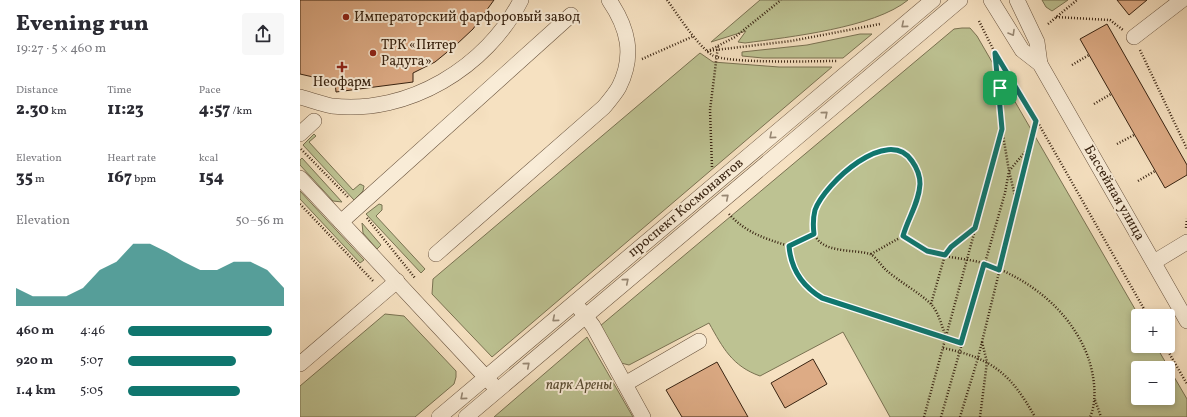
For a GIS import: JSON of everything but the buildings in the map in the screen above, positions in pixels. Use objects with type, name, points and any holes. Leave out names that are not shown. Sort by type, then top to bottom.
[{"type":"street","points":[[300,97],[332,106],[356,107],[398,100],[436,86],[473,60],[492,41],[506,25],[521,0]]},
{"type":"street","points":[[436,254],[604,107],[619,87],[626,64],[628,44],[624,25],[609,0]]},
{"type":"street","name":"проспект Космонавтов","points":[[439,417],[934,0]]},
{"type":"street","name":"проспект Космонавтов","points":[[466,417],[960,0]]},
{"type":"street","name":"Бассейная улица","points":[[991,0],[1022,50],[1040,64]]},
{"type":"street","name":"Бассейная улица","points":[[1017,0],[1037,42],[1040,64],[1187,321]]},
{"type":"street","points":[[1134,37],[1182,0]]},
{"type":"street","points":[[342,222],[571,15]]},
{"type":"street","points":[[300,134],[314,121]]},
{"type":"street","points":[[300,178],[497,390]]},
{"type":"street","points":[[1154,262],[1187,242]]},
{"type":"street","points":[[300,364],[397,281]]},
{"type":"street","points":[[574,303],[586,315],[643,417]]},
{"type":"street","points":[[625,384],[699,341]]},
{"type":"path","points":[[707,51],[735,37],[781,0]]},
{"type":"path","points":[[1048,24],[1077,0]]},
{"type":"path","points":[[668,1],[707,51],[716,56],[769,61],[846,61]]},
{"type":"path","points":[[1056,17],[1110,20],[1134,37],[1187,150]]},
{"type":"path","points":[[979,21],[995,53],[1036,121],[1144,309]]},
{"type":"path","points":[[707,51],[791,42],[884,23]]},
{"type":"path","points":[[626,64],[694,36]]},
{"type":"path","points":[[712,169],[710,110],[718,46]]},
{"type":"path","points":[[995,53],[1002,129],[1016,201]]},
{"type":"path","points":[[1072,65],[1089,55]]},
{"type":"path","points":[[1094,104],[1111,94]]},
{"type":"path","points":[[960,417],[978,358],[1036,121]]},
{"type":"path","points":[[924,417],[1002,129]]},
{"type":"path","points":[[1117,144],[1134,135]]},
{"type":"path","points":[[941,417],[1009,171],[1030,145]]},
{"type":"path","points":[[300,148],[352,202]]},
{"type":"path","points":[[871,254],[903,236],[906,224],[916,206],[920,184],[918,170],[908,155],[896,150],[883,151],[864,158],[834,182],[816,210],[813,226],[814,234],[820,242],[830,247],[871,254],[896,279],[931,304],[938,316],[946,337]]},
{"type":"path","points":[[1138,181],[1155,171]]},
{"type":"path","points":[[728,212],[737,223],[749,231],[789,246],[814,234]]},
{"type":"path","points":[[931,304],[945,255],[951,247],[975,228]]},
{"type":"path","points":[[903,236],[927,251],[967,259],[999,270],[1039,293],[1059,309],[1078,336],[1088,358],[1094,397],[1101,417]]},
{"type":"path","points":[[789,246],[790,259],[800,278],[808,289],[822,298],[961,343]]},
{"type":"path","points":[[980,417],[987,362],[981,342]]},
{"type":"path","points":[[943,348],[958,351],[987,362],[1013,383],[1023,395],[1035,417]]},
{"type":"path","points":[[1169,353],[1187,384]]},
{"type":"path","points":[[1090,417],[1094,397]]},
{"type":"green space","points":[[760,0],[908,0],[893,10],[874,18],[830,30],[763,41],[745,43],[738,42],[746,31],[711,42]]},
{"type":"green space","points":[[1042,0],[1068,0],[1052,11],[1046,7]]},
{"type":"green space","name":"парк Арены","points":[[970,28],[977,36],[1135,309],[1131,309],[1131,353],[1160,353],[1165,361],[1131,361],[1131,405],[1175,405],[1175,378],[1187,399],[1187,417],[890,417],[843,332],[760,376],[742,367],[729,355],[709,323],[629,365],[617,362],[600,326],[954,29]]},
{"type":"green space","points":[[860,34],[872,34],[843,58],[763,58],[742,56],[742,52],[807,45]]},
{"type":"green space","points":[[700,53],[713,62],[779,67],[832,67],[492,357],[432,294],[433,279]]},
{"type":"green space","points":[[314,134],[316,136],[309,142],[353,190],[360,184],[364,186],[363,191],[354,200],[303,145]]},
{"type":"green space","points":[[302,158],[342,202],[333,201],[300,165],[300,160]]},
{"type":"green space","points":[[300,191],[364,260],[360,263],[300,199]]},
{"type":"green space","points":[[379,204],[382,205],[382,210],[376,216],[425,269],[421,273],[366,214]]},
{"type":"green space","points":[[362,223],[381,245],[377,249],[363,233]]},
{"type":"green space","points":[[385,314],[404,316],[456,371],[454,384],[415,417],[300,417],[300,386]]},
{"type":"green space","name":"парк Арены","points":[[587,337],[633,417],[494,417]]},
{"type":"place","name":"Императорский фарфоровый завод","points":[[346,17]]},
{"type":"place","name":"ТРК «Питер Радуга»","points":[[373,53]]},
{"type":"place","name":"Неофарм","points":[[342,67]]},
{"type":"route","points":[[995,53],[1036,121],[999,270],[984,264],[961,343],[822,298],[808,289],[793,266],[790,259],[789,246],[814,234],[814,218],[820,200],[834,182],[853,165],[873,154],[883,151],[896,150],[908,155],[918,170],[920,184],[916,206],[906,224],[903,236],[927,251],[945,255],[951,247],[975,228],[1002,129],[1000,88],[995,53]]}]
